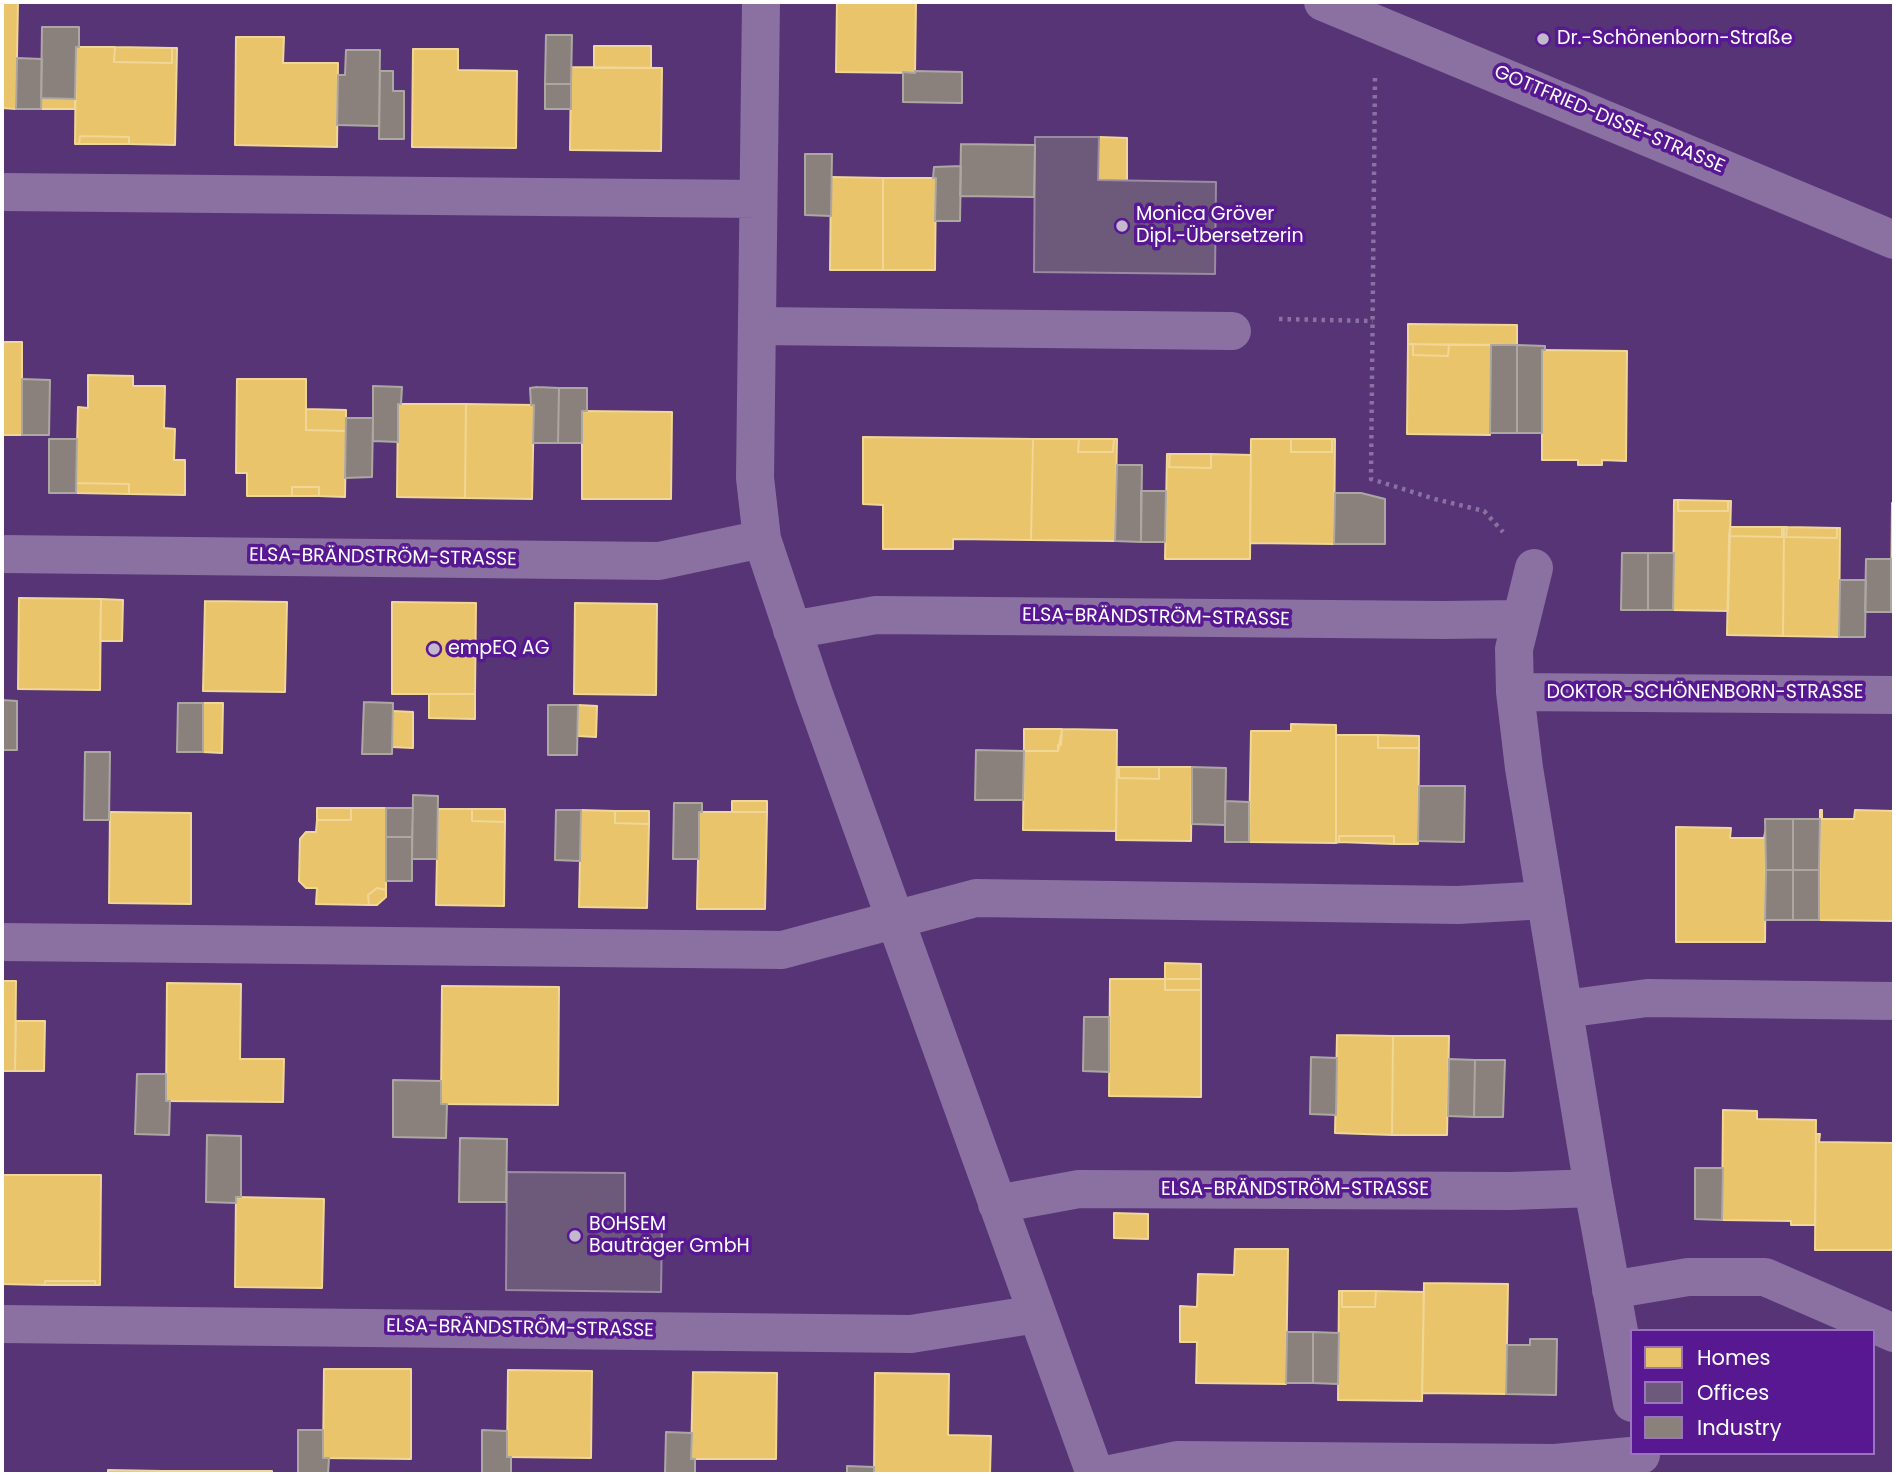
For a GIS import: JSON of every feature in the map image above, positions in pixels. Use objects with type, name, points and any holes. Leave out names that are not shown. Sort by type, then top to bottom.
[{"type":"street","points":[[761,2],[755,478],[762,539],[792,630],[1095,1474]]},
{"type":"street","name":"GOTTFRIED-DISSE-STRASSE","points":[[1322,2],[1894,240]]},
{"type":"street","points":[[2,192],[758,200]]},
{"type":"street","points":[[757,326],[1232,331]]},
{"type":"street","name":"ELSA-BRÄNDSTRÖM-STRASSE","points":[[2,554],[659,561],[762,539]]},
{"type":"street","points":[[1534,568],[1514,649],[1515,692],[1524,768],[1593,1188],[1630,1392]]},
{"type":"street","name":"ELSA-BRÄNDSTRÖM-STRASSE","points":[[792,630],[876,615],[1520,619]]},
{"type":"street","name":"DOKTOR-SCHÖNENBORN-STRASSE","points":[[1515,692],[1894,695]]},
{"type":"street","points":[[2,942],[782,950],[976,898],[1458,905],[1546,900]]},
{"type":"street","points":[[1565,1009],[1647,998],[1894,1001]]},
{"type":"street","name":"ELSA-BRÄNDSTRÖM-STRASSE","points":[[997,1203],[1079,1189],[1511,1191],[1593,1188]]},
{"type":"street","points":[[1611,1290],[1688,1277],[1765,1277],[1894,1333]]},
{"type":"street","name":"ELSA-BRÄNDSTRÖM-STRASSE","points":[[2,1324],[912,1334],[1037,1314]]},
{"type":"street","points":[[1110,1474],[1177,1460],[1555,1463],[1642,1461]]},
{"type":"path","points":[[1376,24],[1371,479],[1484,511],[1534,568]]},
{"type":"path","points":[[1232,331],[1253,318],[1373,321]]},
{"type":"building: Homes","points":[[2,2],[18,2],[16,109],[2,108]]},
{"type":"building: Homes","points":[[837,2],[916,2],[915,73],[836,72]]},
{"type":"building: Homes","points":[[236,37],[284,37],[283,63],[338,63],[337,147],[235,145]]},
{"type":"building: Homes","points":[[594,46],[651,46],[651,68],[594,68]]},
{"type":"building: Homes","points":[[76,47],[115,47],[114,62],[172,63],[172,48],[177,48],[175,145],[129,144],[129,137],[80,136],[79,144],[75,144]]},
{"type":"building: Homes","points":[[115,47],[172,48],[172,63],[114,62]]},
{"type":"building: Homes","points":[[413,49],[458,49],[458,70],[517,71],[516,148],[412,147]]},
{"type":"building: Homes","points":[[571,67],[662,68],[661,151],[570,150]]},
{"type":"building: Homes","points":[[41,98],[75,99],[75,109],[41,109]]},
{"type":"building: Homes","points":[[80,136],[129,137],[129,144],[79,144]]},
{"type":"building: Homes","points":[[1099,137],[1127,138],[1127,180],[1098,180]]},
{"type":"building: Homes","points":[[831,177],[883,178],[883,270],[830,270]]},
{"type":"building: Homes","points":[[883,178],[936,178],[935,270],[883,270]]},
{"type":"building: Homes","points":[[1408,324],[1517,325],[1517,345],[1408,344]]},
{"type":"building: Homes","points":[[2,342],[22,342],[22,435],[2,435]]},
{"type":"building: Homes","points":[[1408,344],[1413,344],[1413,355],[1448,356],[1449,345],[1491,345],[1490,435],[1407,434]]},
{"type":"building: Homes","points":[[1413,344],[1449,345],[1448,356],[1413,355]]},
{"type":"building: Homes","points":[[1542,350],[1627,351],[1626,461],[1602,460],[1602,465],[1578,465],[1578,460],[1542,460]]},
{"type":"building: Homes","points":[[88,375],[133,376],[133,386],[165,386],[164,428],[175,429],[174,460],[185,460],[185,495],[129,494],[129,484],[76,483],[78,407],[88,408]]},
{"type":"building: Homes","points":[[237,379],[306,379],[306,430],[346,431],[345,497],[319,496],[319,487],[292,487],[292,496],[247,496],[247,473],[236,473]]},
{"type":"building: Homes","points":[[398,404],[466,404],[465,498],[397,497]]},
{"type":"building: Homes","points":[[466,404],[534,405],[532,499],[465,498]]},
{"type":"building: Homes","points":[[306,409],[346,410],[346,431],[306,430]]},
{"type":"building: Homes","points":[[582,411],[672,412],[671,499],[582,499]]},
{"type":"building: Homes","points":[[863,437],[1033,439],[1031,540],[953,539],[953,549],[883,549],[883,505],[863,504]]},
{"type":"building: Homes","points":[[1033,439],[1079,439],[1078,452],[1113,452],[1114,439],[1117,439],[1115,541],[1031,540]]},
{"type":"building: Homes","points":[[1079,439],[1114,439],[1113,452],[1078,452]]},
{"type":"building: Homes","points":[[1251,439],[1291,439],[1291,452],[1332,452],[1332,439],[1335,439],[1334,544],[1250,543]]},
{"type":"building: Homes","points":[[1291,439],[1332,439],[1332,452],[1291,452]]},
{"type":"building: Homes","points":[[1167,454],[1170,454],[1169,467],[1211,468],[1211,454],[1251,455],[1250,559],[1165,559]]},
{"type":"building: Homes","points":[[1170,454],[1211,454],[1211,468],[1169,467]]},
{"type":"building: Homes","points":[[76,483],[129,484],[129,494],[76,493]]},
{"type":"building: Homes","points":[[292,487],[319,487],[319,496],[292,496]]},
{"type":"building: Homes","points":[[1674,500],[1678,500],[1678,511],[1728,511],[1728,501],[1731,501],[1728,611],[1673,610]]},
{"type":"building: Homes","points":[[1678,500],[1728,501],[1728,511],[1678,511]]},
{"type":"building: Homes","points":[[1894,503],[1894,612],[1891,612]]},
{"type":"building: Homes","points":[[1730,527],[1782,527],[1782,537],[1729,536]]},
{"type":"building: Homes","points":[[1782,527],[1783,636],[1727,635],[1729,536],[1782,537]]},
{"type":"building: Homes","points":[[1784,527],[1787,527],[1786,537],[1837,538],[1837,528],[1840,528],[1839,637],[1783,636]]},
{"type":"building: Homes","points":[[1787,527],[1837,528],[1837,538],[1786,537]]},
{"type":"building: Homes","points":[[19,598],[101,599],[100,690],[18,689]]},
{"type":"building: Homes","points":[[101,599],[123,600],[122,641],[100,641]]},
{"type":"building: Homes","points":[[205,601],[287,602],[285,692],[203,691]]},
{"type":"building: Homes","points":[[392,602],[476,603],[475,694],[392,694]]},
{"type":"building: Homes","points":[[575,603],[657,604],[656,695],[574,694]]},
{"type":"building: Homes","points":[[429,694],[475,694],[475,719],[429,718]]},
{"type":"building: Homes","points":[[203,703],[223,703],[222,753],[203,752]]},
{"type":"building: Homes","points":[[578,705],[597,706],[596,737],[578,736]]},
{"type":"building: Homes","points":[[393,711],[413,712],[413,748],[392,747]]},
{"type":"building: Homes","points":[[1291,724],[1336,725],[1336,843],[1249,842],[1251,731],[1291,731]]},
{"type":"building: Homes","points":[[1024,729],[1062,729],[1058,751],[1024,751]]},
{"type":"building: Homes","points":[[1062,729],[1117,730],[1116,831],[1023,830],[1024,751],[1058,751]]},
{"type":"building: Homes","points":[[1336,735],[1378,735],[1378,748],[1419,748],[1418,844],[1394,844],[1394,836],[1339,836],[1339,842],[1336,843]]},
{"type":"building: Homes","points":[[1378,735],[1419,736],[1419,748],[1378,748]]},
{"type":"building: Homes","points":[[1117,767],[1119,778],[1159,779],[1159,767],[1192,767],[1191,841],[1116,840]]},
{"type":"building: Homes","points":[[1119,767],[1159,767],[1159,779],[1119,778]]},
{"type":"building: Homes","points":[[732,801],[767,801],[767,812],[732,812]]},
{"type":"building: Homes","points":[[317,808],[351,808],[351,820],[317,820]]},
{"type":"building: Homes","points":[[351,808],[386,808],[386,890],[377,888],[368,895],[369,905],[316,904],[317,888],[306,888],[299,881],[300,839],[306,832],[316,832],[317,820],[351,820]]},
{"type":"building: Homes","points":[[438,809],[472,809],[472,821],[505,822],[504,906],[436,905]]},
{"type":"building: Homes","points":[[472,809],[505,809],[505,822],[472,821]]},
{"type":"building: Homes","points":[[581,810],[615,811],[615,823],[649,824],[647,908],[579,907]]},
{"type":"building: Homes","points":[[1820,810],[1822,819],[1854,819],[1855,810],[1894,811],[1894,921],[1819,920]]},
{"type":"building: Homes","points":[[615,811],[649,811],[649,824],[615,823]]},
{"type":"building: Homes","points":[[110,812],[191,813],[191,904],[109,903]]},
{"type":"building: Homes","points":[[699,812],[767,812],[765,909],[697,909]]},
{"type":"building: Homes","points":[[1676,827],[1731,828],[1730,838],[1764,838],[1766,828],[1765,942],[1676,942]]},
{"type":"building: Homes","points":[[1339,836],[1394,836],[1394,844],[1339,842]]},
{"type":"building: Homes","points":[[377,888],[386,890],[386,897],[377,905],[369,905],[368,895]]},
{"type":"building: Homes","points":[[1165,963],[1201,964],[1201,979],[1165,979]]},
{"type":"building: Homes","points":[[1110,979],[1165,979],[1165,990],[1201,990],[1201,1097],[1109,1096]]},
{"type":"building: Homes","points":[[1165,979],[1201,979],[1201,990],[1165,990]]},
{"type":"building: Homes","points":[[2,981],[16,981],[15,1071],[2,1071]]},
{"type":"building: Homes","points":[[167,983],[241,984],[240,1059],[284,1059],[283,1102],[166,1101]]},
{"type":"building: Homes","points":[[442,986],[559,987],[558,1105],[441,1104]]},
{"type":"building: Homes","points":[[16,1021],[45,1021],[44,1071],[15,1071]]},
{"type":"building: Homes","points":[[1337,1035],[1393,1036],[1392,1135],[1335,1133]]},
{"type":"building: Homes","points":[[1393,1036],[1449,1036],[1447,1135],[1392,1135]]},
{"type":"building: Homes","points":[[1723,1110],[1757,1111],[1757,1119],[1816,1120],[1815,1225],[1791,1225],[1791,1221],[1722,1220]]},
{"type":"building: Homes","points":[[1816,1134],[1820,1134],[1819,1142],[1894,1143],[1894,1250],[1815,1250]]},
{"type":"building: Homes","points":[[2,1175],[101,1175],[100,1285],[95,1285],[95,1281],[45,1281],[45,1285],[2,1284]]},
{"type":"building: Homes","points":[[236,1197],[324,1199],[322,1288],[235,1287]]},
{"type":"building: Homes","points":[[1114,1213],[1148,1214],[1148,1239],[1114,1238]]},
{"type":"building: Homes","points":[[1235,1249],[1288,1249],[1286,1384],[1196,1383],[1197,1342],[1180,1342],[1180,1306],[1197,1307],[1198,1274],[1234,1275]]},
{"type":"building: Homes","points":[[45,1281],[95,1281],[95,1285],[45,1285]]},
{"type":"building: Homes","points":[[1424,1283],[1508,1284],[1506,1394],[1422,1393]]},
{"type":"building: Homes","points":[[1339,1291],[1342,1291],[1342,1307],[1375,1307],[1376,1291],[1424,1292],[1422,1401],[1338,1400]]},
{"type":"building: Homes","points":[[1342,1291],[1376,1291],[1375,1307],[1342,1307]]},
{"type":"building: Homes","points":[[324,1369],[411,1369],[411,1459],[323,1458]]},
{"type":"building: Homes","points":[[508,1370],[592,1371],[591,1458],[507,1457]]},
{"type":"building: Homes","points":[[693,1372],[777,1373],[776,1459],[691,1459]]},
{"type":"building: Homes","points":[[875,1373],[949,1374],[948,1435],[991,1436],[990,1474],[874,1474]]},
{"type":"building: Homes","points":[[108,1470],[162,1471],[162,1474],[108,1474]]},
{"type":"building: Homes","points":[[162,1471],[217,1471],[217,1474],[162,1474]]},
{"type":"building: Homes","points":[[217,1471],[272,1471],[272,1474],[217,1474]]},
{"type":"building: Offices","points":[[1035,137],[1099,137],[1098,180],[1216,182],[1215,274],[1034,272]]},
{"type":"building: Offices","points":[[507,1172],[625,1173],[625,1227],[662,1228],[661,1292],[506,1290]]},
{"type":"building: Industry","points":[[42,27],[79,27],[75,99],[41,98]]},
{"type":"building: Industry","points":[[546,35],[572,35],[571,84],[545,84]]},
{"type":"building: Industry","points":[[346,50],[380,50],[379,126],[337,125],[338,75],[345,75]]},
{"type":"building: Industry","points":[[17,58],[42,59],[41,109],[16,109]]},
{"type":"building: Industry","points":[[380,71],[393,71],[393,91],[404,91],[404,139],[379,139]]},
{"type":"building: Industry","points":[[903,72],[962,72],[962,103],[903,102]]},
{"type":"building: Industry","points":[[545,84],[571,84],[571,109],[545,109]]},
{"type":"building: Industry","points":[[961,144],[1035,145],[1034,197],[960,196]]},
{"type":"building: Industry","points":[[805,154],[832,154],[831,216],[805,215]]},
{"type":"building: Industry","points":[[961,166],[960,221],[935,221],[934,167]]},
{"type":"building: Industry","points":[[1491,345],[1517,345],[1517,433],[1490,433]]},
{"type":"building: Industry","points":[[1517,345],[1545,346],[1545,350],[1542,350],[1542,433],[1517,433]]},
{"type":"building: Industry","points":[[22,379],[50,380],[49,435],[22,435]]},
{"type":"building: Industry","points":[[373,386],[402,387],[401,404],[398,404],[398,442],[373,441]]},
{"type":"building: Industry","points":[[530,388],[559,388],[558,443],[533,443],[534,405],[531,405]]},
{"type":"building: Industry","points":[[559,388],[587,388],[587,411],[582,411],[582,443],[558,443]]},
{"type":"building: Industry","points":[[346,418],[373,418],[372,477],[345,478]]},
{"type":"building: Industry","points":[[49,439],[77,439],[76,493],[49,493]]},
{"type":"building: Industry","points":[[1117,465],[1142,465],[1141,542],[1115,541]]},
{"type":"building: Industry","points":[[1141,491],[1166,491],[1165,542],[1141,542]]},
{"type":"building: Industry","points":[[1335,493],[1361,493],[1385,499],[1385,544],[1334,544]]},
{"type":"building: Industry","points":[[1622,553],[1648,553],[1648,610],[1621,610]]},
{"type":"building: Industry","points":[[1648,553],[1674,553],[1673,610],[1648,610]]},
{"type":"building: Industry","points":[[1866,559],[1891,559],[1891,612],[1865,612]]},
{"type":"building: Industry","points":[[1840,580],[1866,580],[1865,637],[1839,637]]},
{"type":"building: Industry","points":[[2,700],[17,701],[17,750],[2,750]]},
{"type":"building: Industry","points":[[364,702],[393,703],[392,754],[362,754]]},
{"type":"building: Industry","points":[[178,703],[203,703],[203,752],[177,752]]},
{"type":"building: Industry","points":[[548,705],[578,705],[577,755],[548,755]]},
{"type":"building: Industry","points":[[976,750],[1024,751],[1023,800],[975,800]]},
{"type":"building: Industry","points":[[85,752],[110,752],[109,820],[84,820]]},
{"type":"building: Industry","points":[[1192,767],[1226,768],[1225,825],[1192,824]]},
{"type":"building: Industry","points":[[1419,786],[1465,786],[1464,842],[1418,841]]},
{"type":"building: Industry","points":[[413,795],[438,796],[437,859],[412,859]]},
{"type":"building: Industry","points":[[1225,801],[1249,802],[1249,842],[1225,842]]},
{"type":"building: Industry","points":[[674,803],[702,803],[702,812],[699,812],[699,859],[673,859]]},
{"type":"building: Industry","points":[[386,808],[413,808],[412,837],[386,837]]},
{"type":"building: Industry","points":[[556,810],[581,810],[580,861],[555,860]]},
{"type":"building: Industry","points":[[1765,819],[1793,819],[1793,870],[1766,870]]},
{"type":"building: Industry","points":[[1793,819],[1820,819],[1819,870],[1793,870]]},
{"type":"building: Industry","points":[[386,837],[412,837],[412,881],[386,881]]},
{"type":"building: Industry","points":[[1766,870],[1793,870],[1793,920],[1765,920]]},
{"type":"building: Industry","points":[[1793,870],[1819,870],[1819,920],[1793,920]]},
{"type":"building: Industry","points":[[1084,1017],[1109,1017],[1109,1072],[1083,1071]]},
{"type":"building: Industry","points":[[1311,1057],[1337,1058],[1336,1115],[1310,1114]]},
{"type":"building: Industry","points":[[1449,1059],[1475,1060],[1474,1117],[1448,1116]]},
{"type":"building: Industry","points":[[1475,1060],[1505,1060],[1503,1117],[1474,1117]]},
{"type":"building: Industry","points":[[137,1074],[166,1074],[166,1101],[170,1101],[169,1135],[135,1134]]},
{"type":"building: Industry","points":[[393,1080],[441,1081],[441,1104],[447,1104],[446,1138],[393,1137]]},
{"type":"building: Industry","points":[[207,1135],[241,1136],[241,1197],[236,1197],[236,1203],[206,1202]]},
{"type":"building: Industry","points":[[460,1138],[507,1139],[506,1202],[459,1202]]},
{"type":"building: Industry","points":[[1695,1168],[1723,1168],[1722,1220],[1695,1219]]},
{"type":"building: Industry","points":[[1287,1332],[1313,1332],[1313,1383],[1286,1383]]},
{"type":"building: Industry","points":[[1313,1332],[1339,1333],[1338,1384],[1313,1383]]},
{"type":"building: Industry","points":[[1530,1339],[1557,1339],[1556,1395],[1506,1394],[1507,1345],[1530,1345]]},
{"type":"building: Industry","points":[[298,1430],[323,1430],[323,1458],[329,1458],[328,1474],[298,1474]]},
{"type":"building: Industry","points":[[482,1430],[507,1431],[507,1457],[511,1457],[511,1474],[482,1474]]},
{"type":"building: Industry","points":[[666,1432],[692,1433],[691,1459],[695,1459],[695,1474],[665,1474]]},
{"type":"building: Industry","points":[[847,1466],[874,1467],[874,1474],[847,1474]]},
{"type":"place","name":"Dr.-Schönenborn-Straße","points":[[1543,39]]},
{"type":"place","name":"Monica Gröver Dipl.-Übersetzerin","points":[[1122,226]]},
{"type":"place","name":"empEQ AG","points":[[434,649]]},
{"type":"place","name":"BOHSEM Bauträger GmbH","points":[[575,1236]]}]
